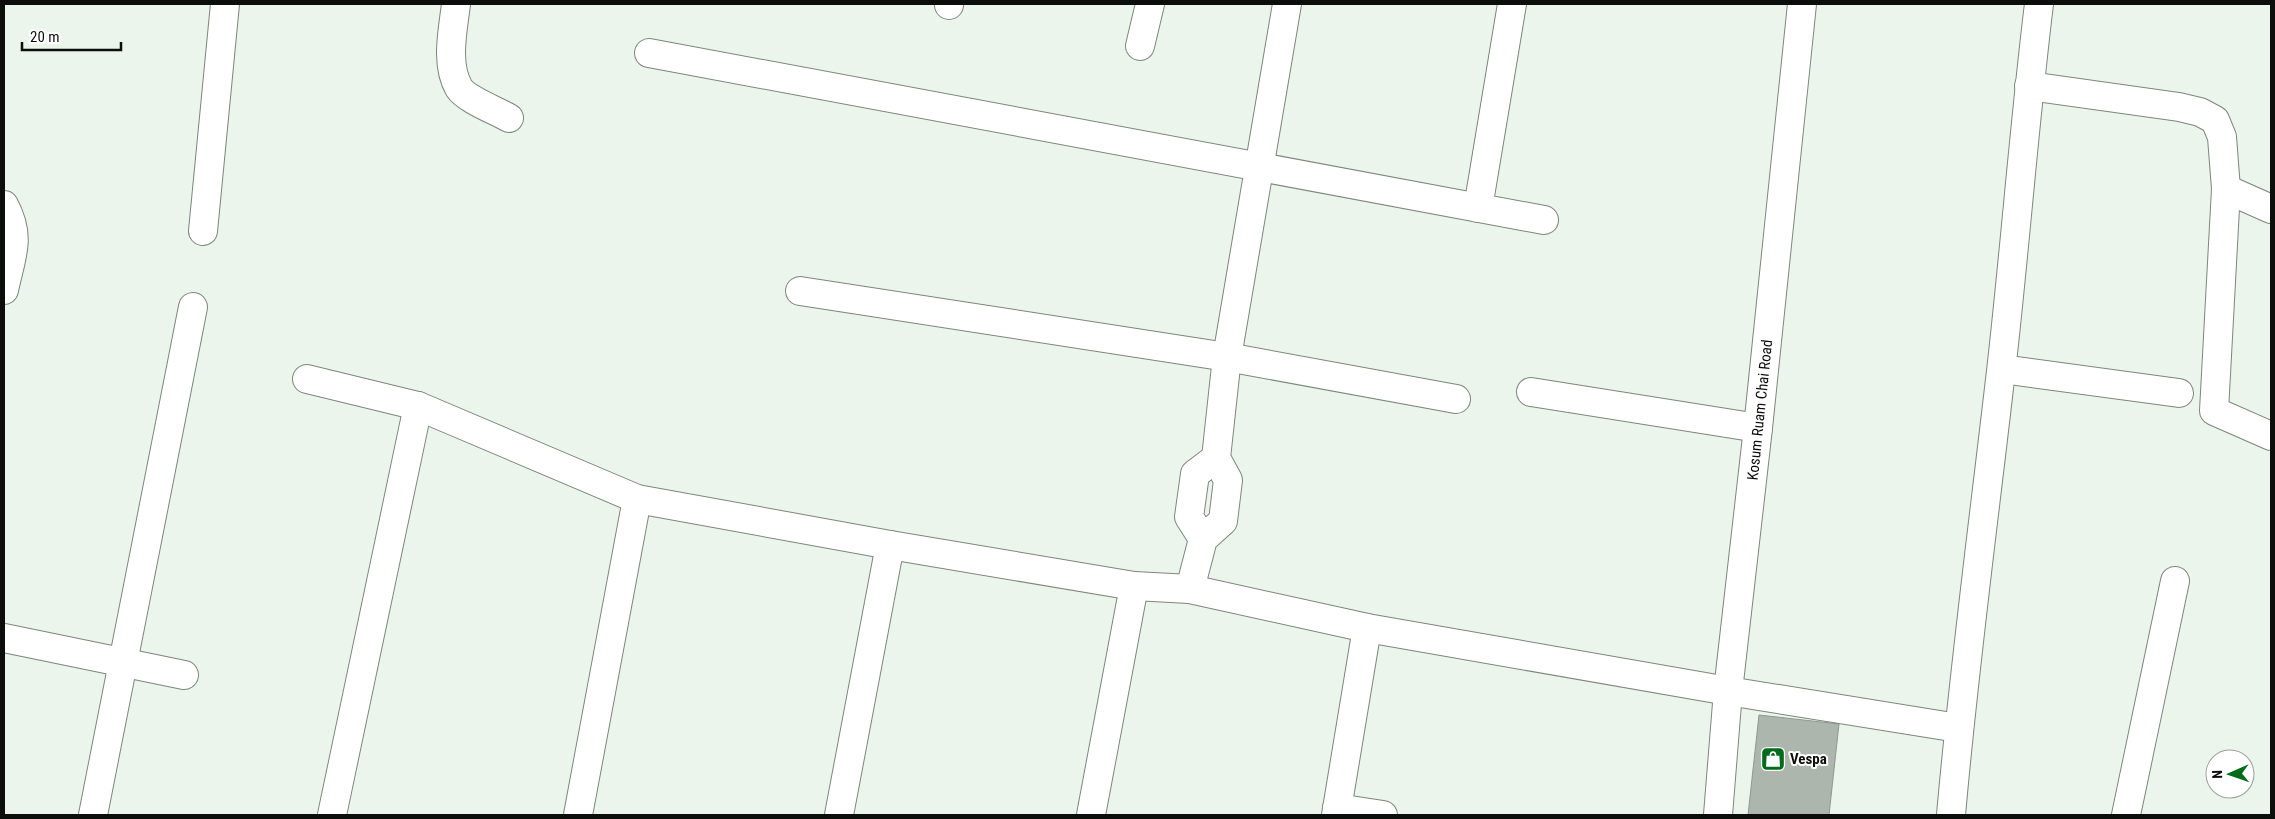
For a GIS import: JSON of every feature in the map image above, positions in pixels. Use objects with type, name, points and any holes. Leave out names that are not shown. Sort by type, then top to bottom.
[{"type":"street","points":[[203,231],[225,4]]},
{"type":"street","points":[[456,4],[451,48],[454,73],[460,89],[508,118]]},
{"type":"street","points":[[1140,46],[1150,4]]},
{"type":"street","points":[[1190,589],[1203,539],[1223,521],[1228,480],[1216,458],[1226,357],[1287,4]]},
{"type":"street","points":[[1478,208],[1512,4]]},
{"type":"street","name":"Kosum Ruam Chai Road","points":[[1718,815],[1728,691],[1758,428],[1802,4]]},
{"type":"street","points":[[1951,815],[1958,728],[2002,369],[2029,86],[2039,4]]},
{"type":"street","points":[[649,53],[1544,220]]},
{"type":"street","points":[[2029,86],[2179,107],[2200,112],[2215,120],[2222,137],[2226,190],[2214,411],[2271,436]]},
{"type":"street","points":[[2226,190],[2271,209]]},
{"type":"street","points":[[4,205],[11,219],[15,242],[4,290]]},
{"type":"street","points":[[800,291],[1226,357],[1456,399]]},
{"type":"street","points":[[93,815],[193,307]]},
{"type":"street","points":[[2002,369],[2179,393]]},
{"type":"street","points":[[307,379],[418,406],[637,499],[890,545],[1134,586],[1190,589],[1367,628],[1728,691],[1958,728]]},
{"type":"street","points":[[1531,392],[1758,428]]},
{"type":"street","points":[[332,815],[418,406]]},
{"type":"street","points":[[578,815],[637,499]]},
{"type":"street","points":[[839,815],[890,545]]},
{"type":"street","points":[[2126,815],[2175,581]]},
{"type":"street","points":[[1091,815],[1134,586]]},
{"type":"street","points":[[1367,628],[1337,812],[1383,815]]},
{"type":"street","points":[[4,638],[184,675]]},
{"type":"building","points":[[1759,715],[1839,724],[1829,815],[1748,815]]},
{"type":"place","name":"Vespa","points":[[1773,759]]}]
